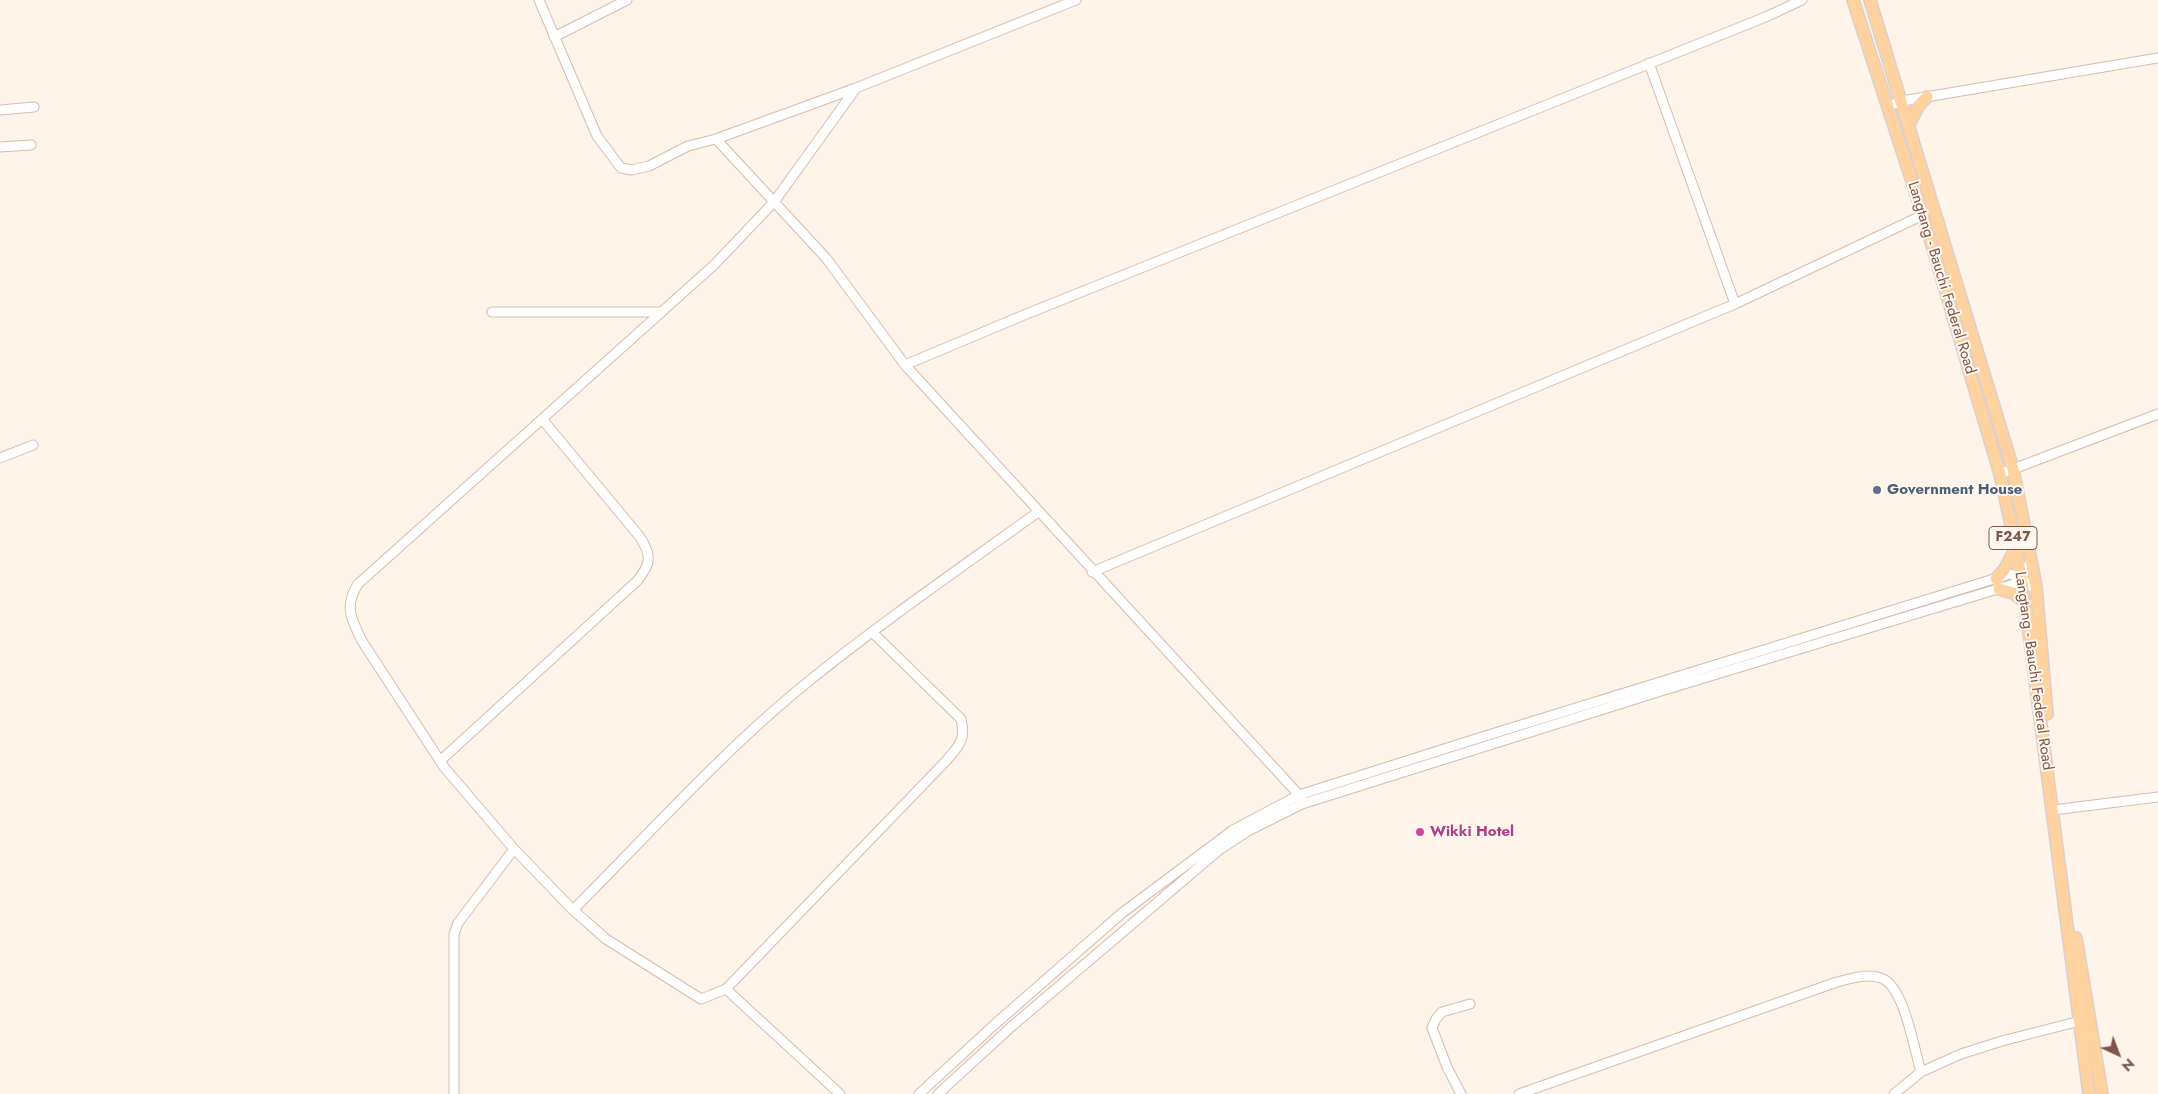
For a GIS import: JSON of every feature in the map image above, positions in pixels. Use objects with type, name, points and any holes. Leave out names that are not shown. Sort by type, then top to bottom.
[{"type":"main road","name":"Langtang - Bauchi Federal Road","points":[[1853,0],[1889,106],[2000,474],[2016,548],[2089,1094]]},
{"type":"main road","name":"Langtang - Bauchi Federal Road","points":[[1870,0],[2013,469],[2036,590],[2053,810],[2091,1018],[2102,1094]]},
{"type":"main road","points":[[1909,124],[1919,105],[1927,97]]},
{"type":"main road","points":[[2016,548],[1997,584],[2024,602]]},
{"type":"street","points":[[538,0],[597,136],[621,168],[632,170],[649,166],[688,146],[716,140],[856,88],[1076,0]]},
{"type":"street","points":[[554,37],[627,0]]},
{"type":"street","points":[[905,365],[1024,315],[1768,16],[1802,0]]},
{"type":"street","points":[[1889,106],[1902,101],[2158,58]]},
{"type":"street","points":[[1649,63],[1735,304]]},
{"type":"street","points":[[856,88],[774,202],[714,265],[358,584],[350,603],[354,624],[440,760],[514,850],[573,910],[606,938],[700,999],[726,989],[946,761],[960,744],[964,732],[961,719],[872,632]]},
{"type":"street","points":[[0,110],[34,107]]},
{"type":"street","points":[[716,140],[826,258],[905,365],[1301,800]]},
{"type":"street","points":[[0,146],[32,145]]},
{"type":"street","points":[[1092,572],[1735,304],[1923,216]]},
{"type":"street","points":[[492,312],[661,312]]},
{"type":"street","points":[[2000,474],[2158,414]]},
{"type":"street","points":[[440,760],[646,571],[649,560],[648,550],[640,537],[542,419]]},
{"type":"street","points":[[0,458],[33,444]]},
{"type":"street","points":[[573,910],[737,745],[802,686],[872,632],[1038,512]]},
{"type":"street","points":[[2021,578],[2031,561]]},
{"type":"street","points":[[919,1094],[994,1025],[1122,913],[1234,830],[1301,800],[1997,584],[2010,574],[2021,578],[2036,590]]},
{"type":"street","points":[[2053,810],[2158,797]]},
{"type":"street","points":[[938,1094],[1011,1027],[1219,850],[1301,800]]},
{"type":"street","points":[[454,1094],[454,934],[458,923],[514,850]]},
{"type":"street","points":[[1519,1094],[1834,982],[1857,977],[1879,977],[1890,982],[1896,990],[1903,1006],[1921,1072]]},
{"type":"street","points":[[726,989],[840,1094]]},
{"type":"street","points":[[1461,1094],[1447,1067],[1432,1028],[1442,1012],[1470,1004]]},
{"type":"street","points":[[1894,1094],[1921,1072],[1969,1051],[2080,1021]]},
{"type":"place","name":"Government House","points":[[1877,490]]},
{"type":"place","name":"Wikki Hotel","points":[[1420,832]]}]
